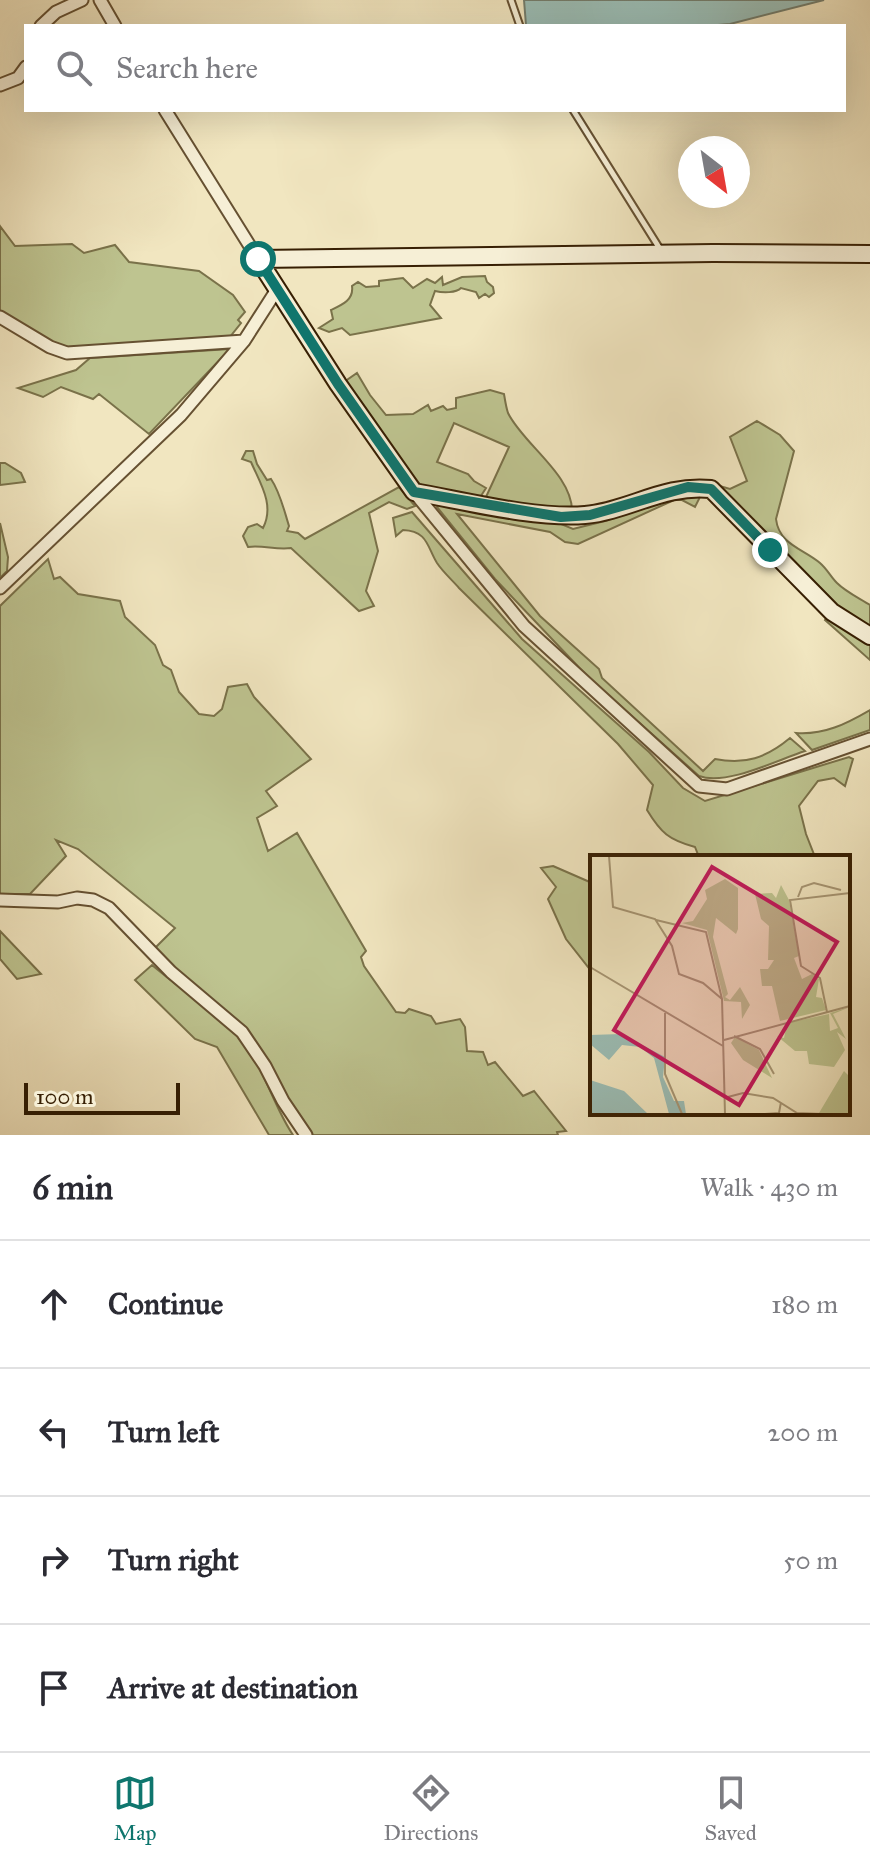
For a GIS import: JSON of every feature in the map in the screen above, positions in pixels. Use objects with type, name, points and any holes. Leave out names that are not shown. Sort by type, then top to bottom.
[{"type":"street","points":[[43,24],[56,12],[82,0]]},
{"type":"street","points":[[100,0],[114,24]]},
{"type":"street","points":[[0,85],[18,78],[24,70]]},
{"type":"street","points":[[166,112],[276,291],[414,492],[524,626],[699,786],[727,789],[870,739]]},
{"type":"street","points":[[258,259],[663,253],[870,254]]},
{"type":"street","points":[[0,588],[181,415],[244,341],[276,291]]},
{"type":"street","points":[[0,317],[50,347],[67,353],[244,341]]},
{"type":"street","points":[[414,492],[561,517],[590,515],[688,487],[711,489],[832,612],[870,636]]},
{"type":"street","points":[[0,900],[58,902],[77,898],[93,900],[109,908],[171,972],[242,1032],[306,1135]]},
{"type":"lane","points":[[511,0],[519,24]]},
{"type":"lane","points":[[574,112],[663,253]]},
{"type":"green space","points":[[0,226],[15,246],[72,244],[84,253],[115,245],[129,262],[199,271],[233,295],[245,312],[238,320],[241,323],[229,338],[69,348],[51,344],[0,312]]},
{"type":"green space","points":[[485,276],[493,287],[494,293],[489,297],[485,294],[479,298],[476,292],[461,288],[449,292],[435,291],[430,305],[441,318],[350,335],[342,328],[329,332],[319,328],[333,319],[331,310],[346,301],[351,295],[352,286],[358,282],[366,287],[379,286],[379,281],[403,278],[413,288],[427,279],[435,283],[442,277],[443,285],[462,277]]},
{"type":"green space","points":[[230,349],[149,434],[99,394],[93,399],[61,387],[43,397],[18,388],[76,370],[90,358]]},
{"type":"green space","points":[[357,373],[386,415],[413,414],[428,405],[431,411],[443,406],[447,410],[456,408],[456,398],[490,390],[504,394],[508,413],[515,425],[565,485],[572,512],[488,500],[486,497],[509,447],[454,423],[437,462],[468,474],[486,488],[479,499],[427,488],[416,482],[344,382]]},
{"type":"green space","points":[[757,421],[780,435],[794,451],[776,519],[778,528],[787,541],[820,563],[848,592],[870,605],[870,629],[837,610],[719,492],[720,486],[730,489],[747,481],[730,437]]},
{"type":"green space","points":[[246,451],[253,451],[267,480],[271,479],[274,484],[289,526],[287,531],[298,533],[305,539],[399,487],[415,506],[407,509],[389,502],[369,513],[378,551],[366,591],[374,606],[359,611],[291,548],[248,547],[243,536],[248,527],[257,524],[263,528],[267,503],[251,462],[242,459]]},
{"type":"green space","points":[[0,463],[21,473],[25,482],[0,485]]},
{"type":"green space","points":[[678,494],[701,495],[695,507],[682,500],[674,500],[578,544],[565,542],[550,532],[457,514],[540,616],[703,771],[715,759],[736,761],[755,758],[790,738],[805,751],[752,771],[723,778],[699,776],[589,678],[495,579],[437,507],[439,500],[554,521],[573,529],[605,521]]},
{"type":"green space","points":[[412,512],[522,639],[649,752],[683,788],[705,801],[849,757],[853,759],[845,786],[834,778],[818,781],[799,806],[814,855],[698,855],[695,847],[666,834],[647,810],[653,785],[618,744],[459,588],[439,566],[422,537],[403,530],[396,536],[393,518]]},
{"type":"green space","points":[[0,523],[8,557],[7,571],[0,578]]},
{"type":"green space","points":[[48,559],[54,579],[60,577],[78,594],[120,601],[125,617],[155,645],[163,665],[171,670],[179,692],[199,714],[214,716],[222,709],[228,687],[247,684],[254,697],[311,759],[266,791],[277,806],[257,818],[268,851],[297,833],[366,951],[361,957],[364,966],[396,1012],[405,1013],[409,1009],[431,1016],[436,1024],[460,1019],[465,1027],[467,1051],[483,1052],[488,1065],[495,1062],[523,1096],[534,1091],[566,1131],[557,1132],[558,1135],[313,1135],[252,1037],[153,950],[175,928],[78,849],[56,840],[66,856],[30,894],[0,894],[0,606]]},
{"type":"green space","points":[[828,615],[870,636],[870,660],[825,620]]},
{"type":"green space","points":[[870,710],[870,730],[812,750],[796,733],[834,728]]},
{"type":"green space","points":[[553,866],[590,882],[590,969],[566,939],[548,899],[556,887],[541,868]]},
{"type":"green space","points":[[0,931],[41,974],[17,979],[0,959]]},
{"type":"green space","points":[[152,965],[239,1037],[255,1060],[293,1135],[269,1135],[217,1047],[195,1039],[135,980]]},
{"type":"water","points":[[524,0],[824,0],[730,24],[526,24]]},
{"type":"route","points":[[258,259],[338,384],[414,492],[561,517],[590,515],[688,487],[711,489],[770,550]]}]
